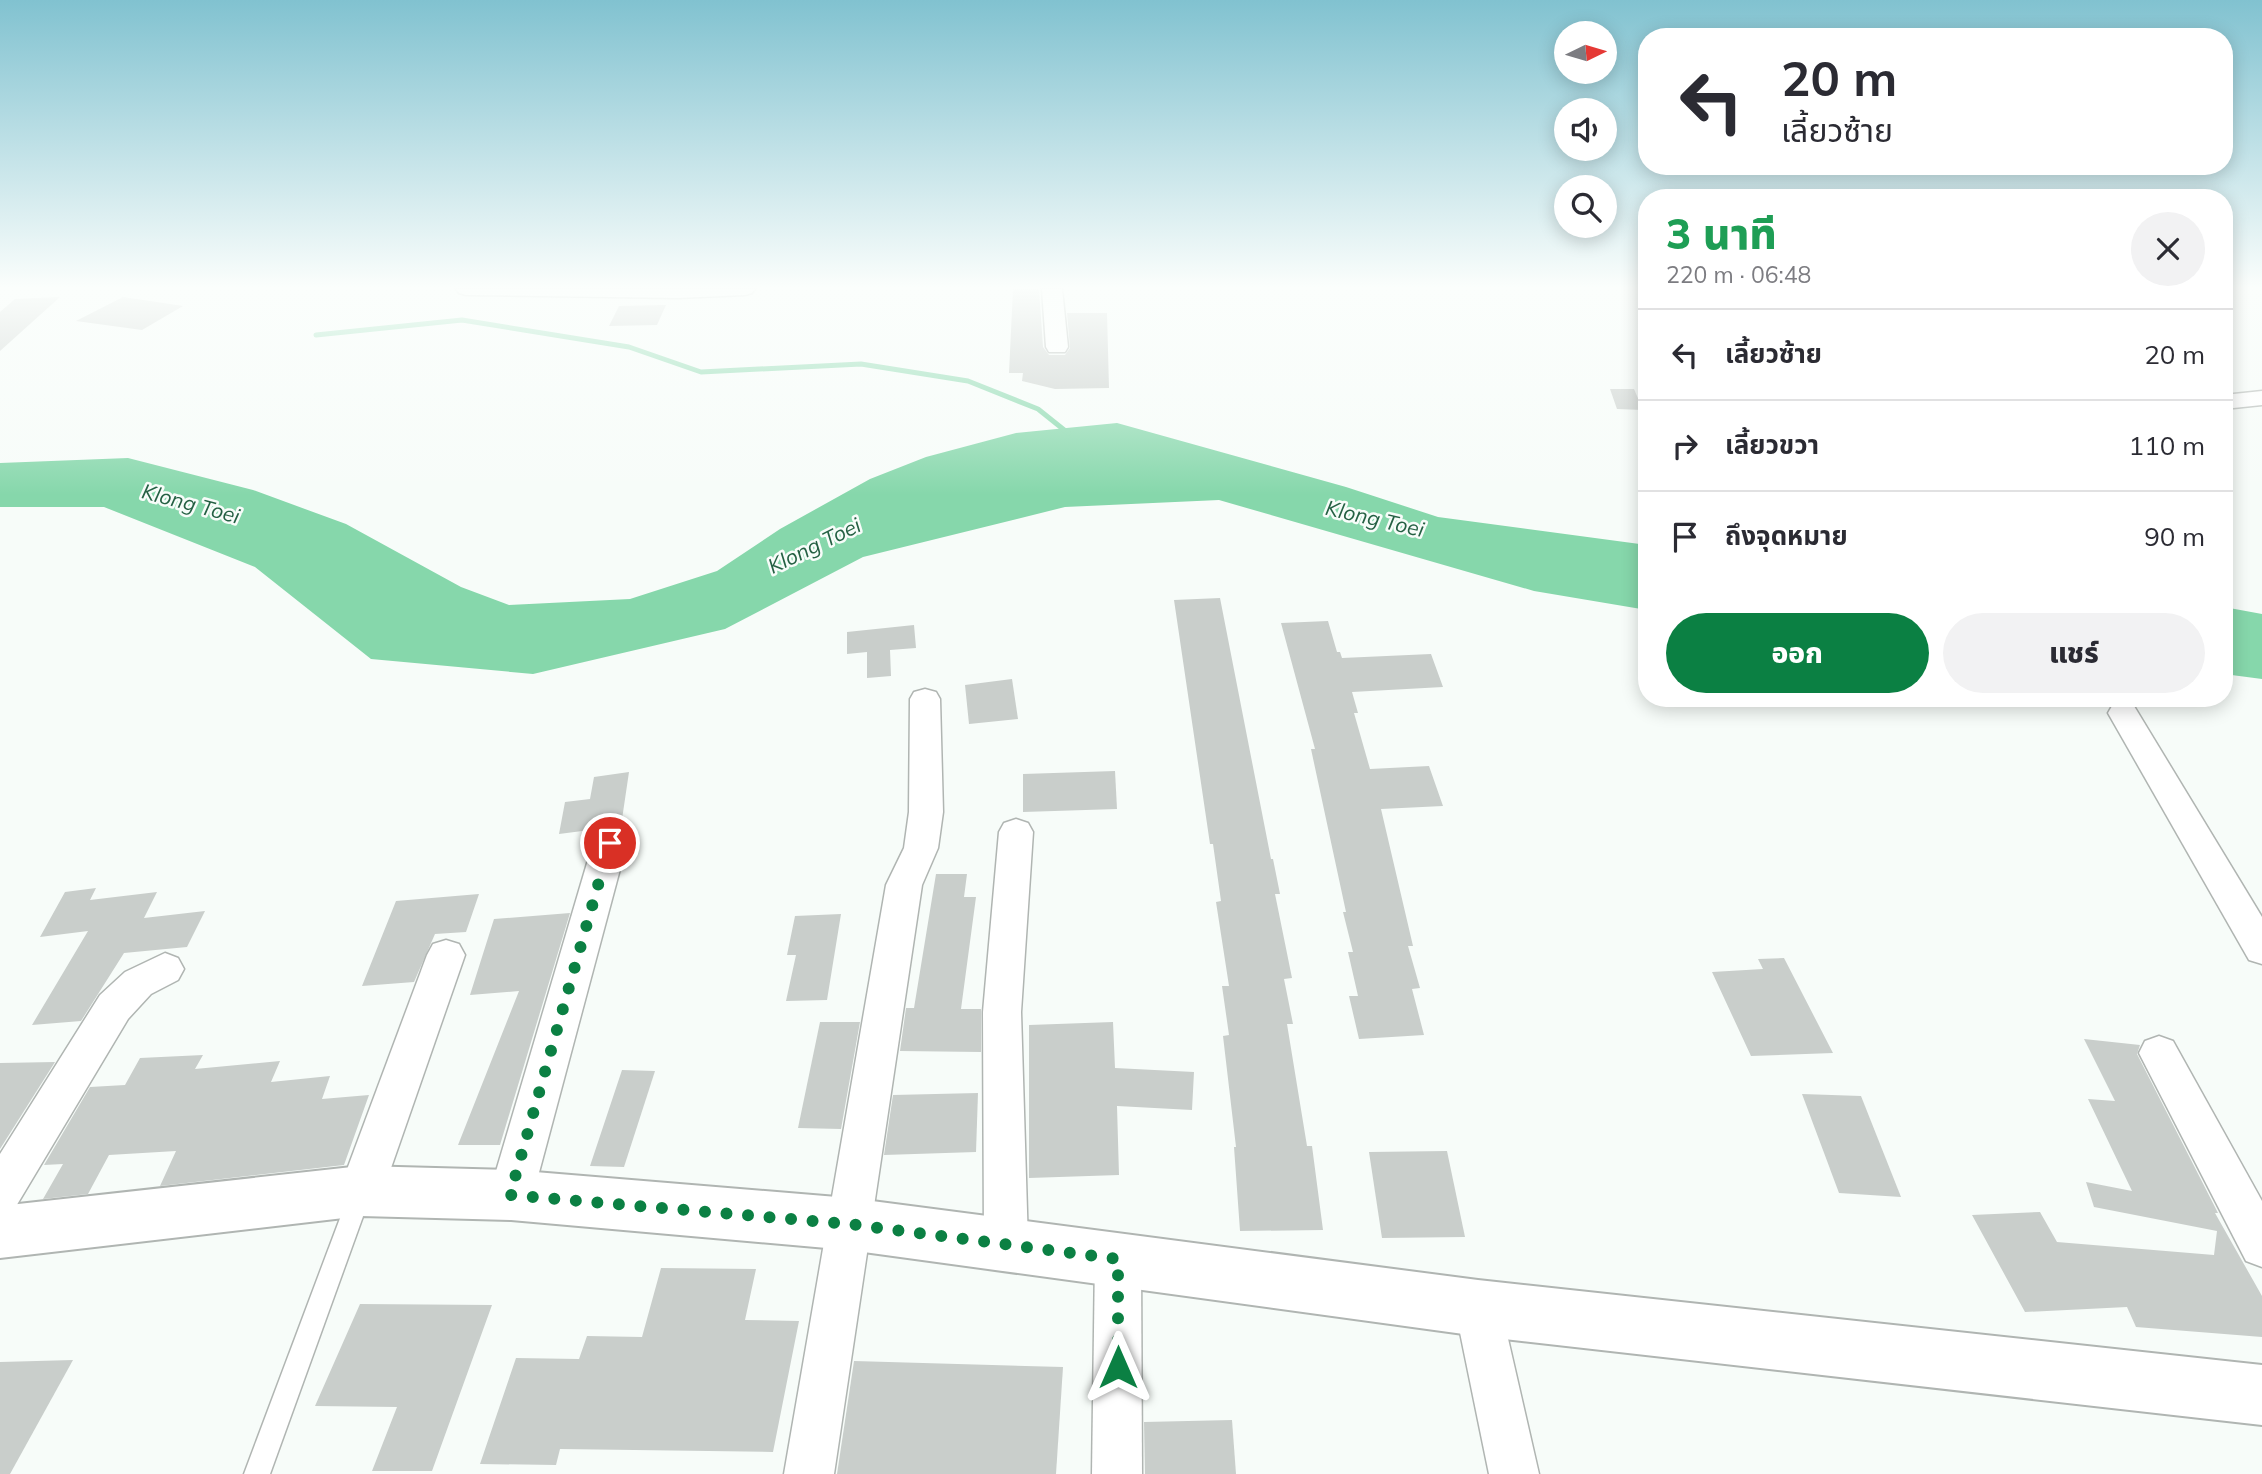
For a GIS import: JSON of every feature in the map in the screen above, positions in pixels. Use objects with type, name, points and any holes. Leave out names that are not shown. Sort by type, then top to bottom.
[{"type":"street","points":[[2233,401],[2262,398]]},
{"type":"street","points":[[809,1474],[904,885],[921,848],[926,812],[925,699]]},
{"type":"street","points":[[2123,713],[2262,949]]},
{"type":"street","points":[[1006,1244],[1002,1012],[1016,832]]},
{"type":"street","points":[[510,1195],[610,843]]},
{"type":"street","points":[[361,1191],[446,955]]},
{"type":"street","points":[[0,1194],[114,1007],[138,983],[165,969]]},
{"type":"street","points":[[2159,1053],[2262,1245]]},
{"type":"street","points":[[0,1232],[361,1191],[510,1195],[849,1224],[1478,1308],[2262,1395]]},
{"type":"street","points":[[1117,1474],[1118,1259]]},
{"type":"street","points":[[1478,1308],[1514,1474]]},
{"type":"lane","points":[[257,1474],[361,1191]]},
{"type":"water","name":"Klong Toei","points":[[1117,423],[1346,487],[1438,517],[1638,544],[1638,608],[1534,591],[1219,500],[1065,507],[863,557],[725,629],[533,674],[371,659],[255,567],[104,507],[0,507],[0,463],[128,458],[253,490],[346,524],[461,587],[509,605],[630,599],[717,571],[780,529],[870,479],[926,457],[1016,433]]},
{"type":"water","points":[[2233,609],[2262,614],[2262,679],[2233,675]]},
{"type":"building","points":[[1010,358],[1108,358],[1109,388],[1055,389],[1022,381],[1023,373],[1009,373]]},
{"type":"building","points":[[1610,389],[1634,389],[1638,398],[1638,410],[1617,409]]},
{"type":"building","points":[[1220,598],[1280,894],[1275,894],[1292,978],[1284,979],[1293,1024],[1287,1024],[1307,1146],[1312,1146],[1323,1230],[1240,1231],[1236,1147],[1223,1036],[1229,1035],[1222,986],[1229,986],[1216,902],[1221,901],[1174,600]]},
{"type":"building","points":[[1328,621],[1337,652],[1340,652],[1342,658],[1431,654],[1443,687],[1352,692],[1358,713],[1354,713],[1370,769],[1429,766],[1443,806],[1381,809],[1413,946],[1408,946],[1420,988],[1412,989],[1424,1035],[1359,1039],[1349,996],[1358,996],[1348,952],[1353,952],[1343,912],[1346,912],[1311,749],[1315,749],[1281,623]]},
{"type":"building","points":[[914,625],[916,648],[890,650],[891,676],[867,678],[867,652],[847,654],[847,632]]},
{"type":"building","points":[[1012,679],[1018,719],[969,724],[965,685]]},
{"type":"building","points":[[1115,771],[1117,809],[1023,812],[1023,774]]},
{"type":"building","points":[[629,772],[621,826],[559,834],[565,802],[590,799],[594,777]]},
{"type":"building","points":[[936,874],[967,874],[964,897],[976,897],[961,1009],[981,1009],[981,1052],[900,1051],[906,1008],[914,1008]]},
{"type":"building","points":[[96,888],[90,900],[157,892],[144,918],[205,911],[187,947],[124,953],[81,1021],[32,1025],[88,931],[40,937],[65,892]]},
{"type":"building","points":[[479,894],[466,932],[435,934],[414,982],[362,986],[396,901]]},
{"type":"building","points":[[570,913],[500,1145],[458,1145],[519,991],[470,995],[494,919]]},
{"type":"building","points":[[841,914],[827,1000],[786,1001],[796,955],[787,955],[795,916]]},
{"type":"building","points":[[1784,958],[1833,1053],[1751,1056],[1712,972],[1763,969],[1758,959]]},
{"type":"building","points":[[820,1022],[860,1022],[841,1129],[798,1128]]},
{"type":"building","points":[[1113,1022],[1115,1068],[1194,1072],[1192,1110],[1117,1106],[1119,1175],[1029,1178],[1029,1025]]},
{"type":"building","points":[[2084,1039],[2140,1045],[2137,1054],[2218,1213],[2215,1213],[2262,1296],[2262,1337],[2136,1327],[2127,1307],[2025,1312],[1972,1215],[2040,1212],[2057,1242],[2214,1255],[2217,1231],[2094,1207],[2086,1182],[2132,1191],[2088,1099],[2115,1101]]},
{"type":"building","points":[[203,1055],[195,1069],[280,1061],[271,1082],[330,1076],[322,1099],[369,1095],[344,1165],[160,1186],[176,1151],[109,1155],[88,1194],[43,1199],[63,1164],[44,1165],[90,1087],[125,1085],[140,1058]]},
{"type":"building","points":[[55,1062],[0,1149],[0,1063]]},
{"type":"building","points":[[622,1070],[655,1071],[624,1167],[590,1166]]},
{"type":"building","points":[[978,1093],[976,1152],[884,1155],[893,1095]]},
{"type":"building","points":[[1802,1094],[1861,1096],[1901,1197],[1839,1193]]},
{"type":"building","points":[[1447,1151],[1465,1237],[1382,1238],[1369,1152]]},
{"type":"building","points":[[661,1268],[756,1269],[745,1320],[799,1321],[773,1452],[560,1449],[556,1465],[480,1464],[516,1358],[579,1359],[587,1336],[642,1337]]},
{"type":"building","points":[[360,1304],[492,1305],[432,1471],[372,1471],[397,1407],[315,1406]]},
{"type":"building","points":[[73,1360],[10,1474],[0,1474],[0,1362]]},
{"type":"building","points":[[854,1361],[1063,1367],[1056,1474],[837,1474]]},
{"type":"building","points":[[1232,1420],[1236,1474],[1145,1474],[1144,1422]]},
{"type":"waterway","points":[[660,358],[701,372],[861,364],[968,381],[1038,409],[1068,433]]},
{"type":"route","points":[[610,843],[510,1195],[849,1224],[1118,1259],[1118,1367]]}]
